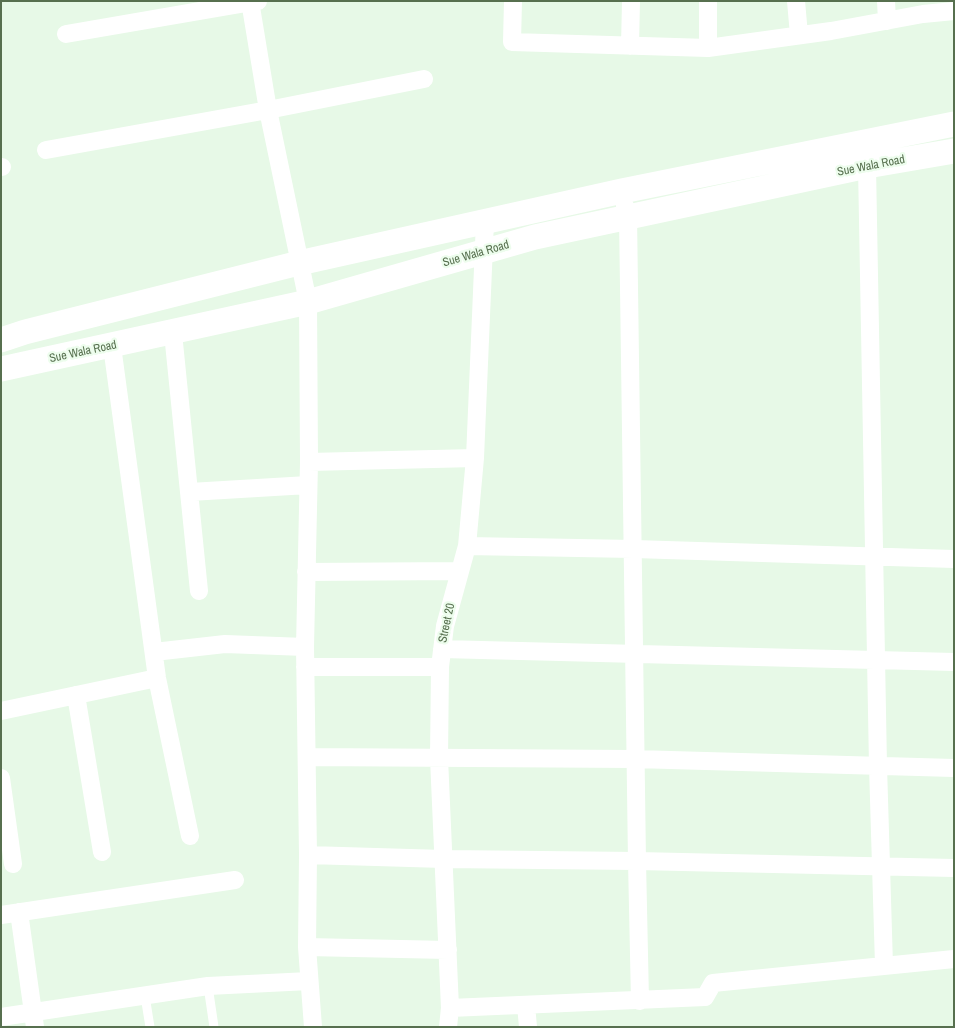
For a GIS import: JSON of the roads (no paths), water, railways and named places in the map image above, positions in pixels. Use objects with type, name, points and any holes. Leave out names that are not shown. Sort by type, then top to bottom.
[{"type":"street","points":[[513,1],[512,42],[708,48],[954,10]]},
{"type":"street","points":[[630,46],[631,1]]},
{"type":"street","points":[[708,1],[708,48]]},
{"type":"street","points":[[796,1],[800,35]]},
{"type":"street","points":[[886,1],[887,20]]},
{"type":"street","points":[[66,34],[253,2],[268,110],[308,302],[310,462],[305,667],[308,854],[307,948],[313,1027]]},
{"type":"street","points":[[46,150],[268,110],[424,79]]},
{"type":"street","points":[[1,340],[25,332],[299,263],[622,191],[863,155],[954,124]]},
{"type":"street","name":"Sue Wala Road","points":[[1,370],[308,302],[534,237],[628,216],[863,155],[954,151]]},
{"type":"street","points":[[863,155],[884,965]]},
{"type":"street","points":[[622,191],[628,216],[640,1001]]},
{"type":"street","name":"Street 20","points":[[448,1027],[450,1008],[440,758],[440,667],[445,626],[468,546],[475,458],[485,221]]},
{"type":"street","points":[[173,333],[199,591]]},
{"type":"street","points":[[112,346],[156,678],[190,836]]},
{"type":"street","points":[[310,462],[475,458]]},
{"type":"street","points":[[190,492],[308,485]]},
{"type":"street","points":[[468,546],[954,559]]},
{"type":"street","points":[[306,572],[460,571]]},
{"type":"street","points":[[154,652],[225,644],[305,647]]},
{"type":"street","points":[[442,649],[954,662]]},
{"type":"street","points":[[305,667],[440,667]]},
{"type":"street","points":[[1,711],[156,678]]},
{"type":"street","points":[[76,695],[102,852]]},
{"type":"street","points":[[307,757],[635,759],[954,768]]},
{"type":"street","points":[[1,778],[13,864]]},
{"type":"street","points":[[308,854],[444,859],[954,868]]},
{"type":"street","points":[[1,915],[235,880]]},
{"type":"street","points":[[19,912],[34,1020]]},
{"type":"street","points":[[307,948],[448,950]]},
{"type":"street","points":[[450,1008],[705,997],[714,983],[954,959]]},
{"type":"street","points":[[1,1017],[34,1020],[145,996],[208,986],[309,981]]},
{"type":"street","points":[[526,1005],[528,1027]]},
{"type":"lane","points":[[208,986],[214,1027]]},
{"type":"lane","points":[[145,996],[150,1027]]}]
